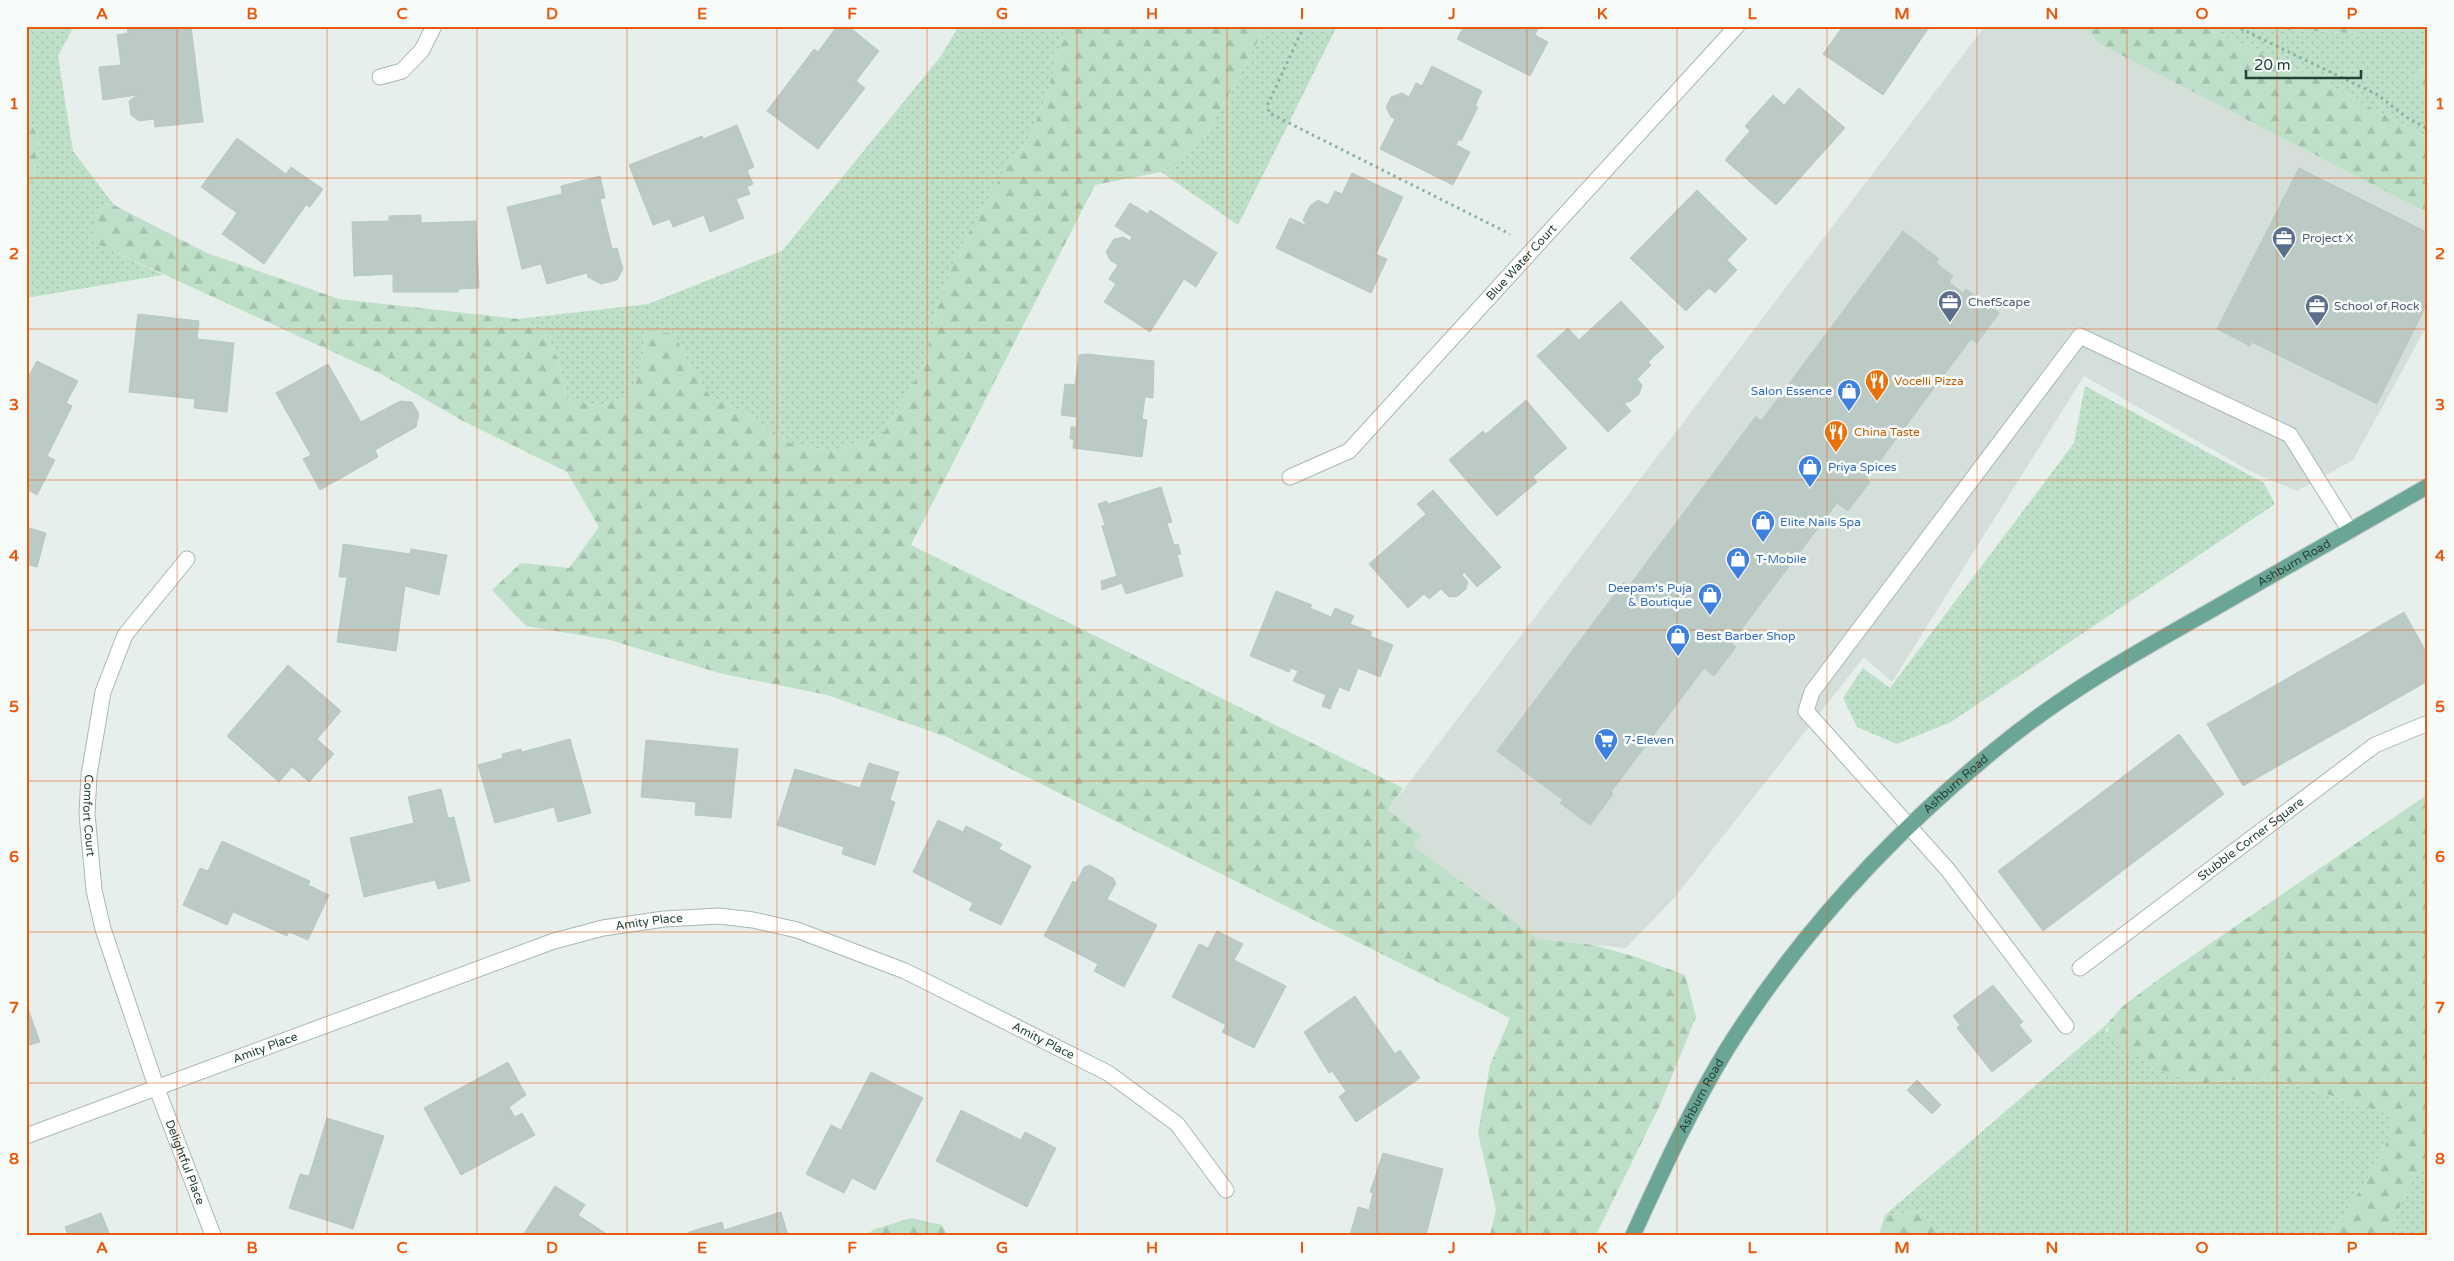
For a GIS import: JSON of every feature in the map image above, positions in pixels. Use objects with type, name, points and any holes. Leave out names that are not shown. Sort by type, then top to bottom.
[{"type":"main road","name":"Ashburn Road","points":[[1633,1235],[1666,1164],[1726,1051],[1774,979],[1852,884],[1910,826],[1996,748],[2090,681],[2428,486]]},
{"type":"street","points":[[380,78],[402,71],[422,50],[434,26]]},
{"type":"street","name":"Blue Water Court","points":[[1290,478],[1349,452],[1737,26]]},
{"type":"street","points":[[2066,1026],[1948,870],[1806,711],[1812,692],[2080,336],[2290,435],[2350,531]]},
{"type":"street","name":"Comfort Court","points":[[157,1089],[103,929],[94,890],[88,824],[89,775],[103,692],[125,635],[187,560]]},
{"type":"street","name":"Stubble Corner Square","points":[[2080,968],[2375,745],[2428,723]]},
{"type":"street","name":"Amity Place","points":[[26,1136],[554,941],[604,928],[664,919],[719,916],[753,920],[797,930],[905,972],[1108,1073],[1177,1124],[1226,1190]]},
{"type":"street","name":"Delightful Place","points":[[157,1089],[213,1235]]},
{"type":"path","points":[[1304,26],[1268,104],[1269,113],[1535,248]]},
{"type":"path","points":[[2235,26],[2378,95],[2406,117],[2428,129]]},
{"type":"shaded area","points":[[1985,26],[2107,26],[2428,195],[2428,324],[2353,460],[2297,491],[2250,471],[2084,376],[1892,682],[1864,657],[1675,897],[1626,948],[1538,939],[1414,846],[1388,810]]},
{"type":"green space","points":[[26,26],[74,26],[58,56],[73,151],[114,205],[100,204],[90,240],[163,275],[26,298],[26,193],[35,174],[38,138],[26,113]]},
{"type":"green space","points":[[959,26],[1065,26],[1047,95],[1028,140],[1003,173],[936,309],[924,365],[883,434],[837,450],[795,446],[746,414],[711,397],[688,362],[674,333],[645,332],[642,369],[629,398],[600,406],[567,399],[558,360],[546,334],[518,319],[648,304],[782,251],[941,56]]},
{"type":"green space","points":[[1065,26],[1266,26],[1204,139],[1161,172],[1095,185],[911,545],[1403,788],[1388,810],[1421,836],[1414,846],[1538,939],[1594,945],[1639,958],[1685,975],[1696,1017],[1660,1105],[1596,1235],[1490,1235],[1496,1210],[1478,1133],[1490,1065],[1510,1018],[947,737],[827,695],[719,673],[610,640],[526,626],[492,590],[521,563],[569,568],[599,527],[567,472],[463,421],[381,374],[89,240],[100,204],[114,205],[207,253],[339,299],[518,319],[546,334],[558,360],[567,399],[600,406],[629,398],[642,369],[645,332],[674,333],[688,362],[711,397],[746,414],[795,446],[837,450],[883,434],[924,365],[936,309],[960,248],[1003,173],[1028,140],[1047,95]]},
{"type":"green space","points":[[1266,26],[1337,26],[1238,225],[1161,172],[1204,139]]},
{"type":"green space","points":[[2086,26],[2201,26],[2325,83],[2428,138],[2428,213],[2100,44]]},
{"type":"green space","points":[[2201,26],[2274,26],[2282,30],[2353,33],[2369,26],[2428,26],[2428,65],[2413,79],[2428,101],[2428,138],[2325,83]]},
{"type":"green space","points":[[2274,26],[2369,26],[2353,33],[2282,30]]},
{"type":"green space","points":[[2428,65],[2428,101],[2413,79]]},
{"type":"green space","points":[[26,113],[38,138],[35,174],[26,193]]},
{"type":"green space","points":[[2085,386],[2264,483],[2275,504],[1951,722],[1897,744],[1857,727],[1843,698],[1863,668],[1890,688],[2074,443]]},
{"type":"green space","points":[[2428,794],[2428,1166],[2410,1183],[2388,1235],[2330,1235],[2378,1161],[2390,1131],[2391,1119],[2382,1112],[2283,1080],[2261,1077],[2197,1084],[2167,1073],[2123,1049],[2109,1036],[2107,1024],[2123,1006],[2163,976]]},
{"type":"green space","points":[[2107,1024],[2106,1031],[2197,1084],[2261,1077],[2283,1080],[2382,1112],[2391,1119],[2390,1131],[2378,1162],[2330,1235],[1943,1235],[1919,1211],[1885,1215]]},
{"type":"green space","points":[[2428,1166],[2427,1235],[2388,1235],[2410,1183]]},
{"type":"green space","points":[[1919,1211],[1943,1235],[1879,1235],[1885,1215]]},
{"type":"green space","points":[[911,1218],[942,1225],[947,1235],[865,1235],[875,1229]]},
{"type":"building","points":[[127,26],[191,26],[203,122],[155,127],[154,119],[139,121],[131,115],[129,101],[137,95],[103,100],[99,67],[121,65],[117,35],[128,33]]},
{"type":"building","points":[[837,26],[848,26],[879,51],[856,81],[865,88],[818,149],[767,111],[814,49],[818,52]]},
{"type":"building","points":[[1464,26],[1539,26],[1535,35],[1548,42],[1530,76],[1457,39]]},
{"type":"building","points":[[1843,26],[1930,26],[1883,95],[1823,54]]},
{"type":"building","points":[[1432,66],[1482,91],[1475,106],[1478,107],[1461,141],[1459,139],[1456,145],[1470,152],[1453,185],[1380,149],[1395,119],[1391,117],[1386,107],[1391,97],[1402,93],[1409,97],[1416,83],[1422,86]]},
{"type":"building","points":[[1799,88],[1845,128],[1776,205],[1725,160],[1750,131],[1745,126],[1773,95],[1784,105]]},
{"type":"building","points":[[737,125],[754,167],[747,170],[753,184],[747,187],[750,194],[736,199],[744,218],[710,232],[704,215],[673,227],[670,219],[653,225],[629,165],[702,136],[703,139]]},
{"type":"building","points":[[237,138],[286,174],[291,167],[323,189],[310,207],[306,205],[264,264],[222,234],[237,213],[201,187]]},
{"type":"building","points":[[2299,168],[2428,233],[2428,302],[2377,404],[2252,342],[2250,346],[2217,329]]},
{"type":"building","points":[[1352,173],[1403,197],[1376,254],[1387,259],[1371,293],[1276,248],[1290,218],[1307,226],[1303,220],[1310,206],[1318,200],[1328,205],[1335,191],[1342,194]]},
{"type":"building","points":[[600,176],[605,198],[600,199],[612,249],[617,248],[623,269],[617,280],[601,284],[588,277],[587,273],[547,284],[541,264],[522,269],[507,207],[562,194],[561,186]]},
{"type":"building","points":[[1697,190],[1747,239],[1727,260],[1737,270],[1715,293],[1709,288],[1686,311],[1630,258]]},
{"type":"building","points":[[1130,203],[1148,214],[1150,210],[1217,253],[1196,287],[1184,279],[1150,332],[1104,302],[1116,284],[1109,279],[1118,265],[1110,260],[1106,252],[1114,239],[1124,237],[1130,241],[1132,237],[1115,226]]},
{"type":"building","points":[[421,215],[421,223],[476,221],[479,288],[459,289],[458,292],[393,292],[393,274],[354,276],[352,222],[389,221],[389,216]]},
{"type":"building","points":[[1903,231],[1939,259],[1936,263],[1953,276],[1949,282],[1963,293],[1966,289],[1999,313],[1977,343],[1971,339],[1866,479],[1870,482],[1848,511],[1837,503],[1731,643],[1736,647],[1714,676],[1704,668],[1611,792],[1613,794],[1590,825],[1560,803],[1563,800],[1497,751],[1624,582],[1629,586],[1756,416],[1761,421]]},
{"type":"building","points":[[1621,301],[1664,347],[1648,362],[1651,365],[1637,379],[1642,385],[1639,394],[1631,401],[1624,403],[1631,411],[1608,432],[1537,356],[1568,328],[1579,340]]},
{"type":"building","points":[[138,314],[199,321],[197,339],[234,343],[227,412],[194,408],[195,399],[129,392]]},
{"type":"building","points":[[1086,354],[1154,361],[1153,398],[1145,397],[1142,419],[1147,420],[1142,457],[1073,448],[1074,439],[1070,439],[1071,427],[1076,427],[1077,417],[1061,415],[1065,384],[1075,385],[1079,355]]},
{"type":"building","points":[[37,361],[78,381],[66,403],[72,406],[47,456],[55,460],[37,495],[26,489],[26,381]]},
{"type":"building","points":[[328,364],[361,422],[400,401],[412,402],[419,414],[416,427],[375,450],[378,457],[320,490],[303,459],[311,455],[276,393]]},
{"type":"building","points":[[1526,400],[1567,448],[1533,477],[1537,482],[1497,516],[1449,460],[1483,431],[1486,434]]},
{"type":"building","points":[[1161,487],[1172,522],[1167,523],[1174,545],[1178,544],[1181,554],[1177,555],[1183,576],[1126,594],[1122,583],[1102,590],[1101,581],[1117,576],[1102,526],[1105,525],[1098,504],[1107,501],[1108,504]]},
{"type":"building","points":[[1433,490],[1501,567],[1477,587],[1464,572],[1462,575],[1468,582],[1466,589],[1458,596],[1449,597],[1441,589],[1429,599],[1424,594],[1408,608],[1369,564],[1426,514],[1417,504]]},
{"type":"building","points":[[26,527],[46,533],[37,567],[26,564]]},
{"type":"building","points":[[343,544],[410,554],[411,549],[447,555],[439,595],[405,586],[396,651],[337,642],[347,577],[339,577]]},
{"type":"building","points":[[1276,591],[1312,605],[1310,608],[1331,617],[1335,608],[1354,616],[1350,624],[1372,632],[1370,636],[1393,645],[1380,677],[1358,668],[1349,691],[1339,687],[1330,709],[1322,706],[1326,695],[1293,681],[1298,671],[1291,668],[1289,672],[1250,656]]},
{"type":"building","points":[[2404,612],[2428,655],[2428,681],[2243,786],[2207,724]]},
{"type":"building","points":[[288,665],[341,711],[317,739],[334,754],[309,782],[292,767],[279,782],[227,736]]},
{"type":"building","points":[[2179,734],[2224,794],[2043,931],[1998,871]]},
{"type":"building","points":[[570,739],[591,813],[558,822],[554,807],[495,823],[478,765],[503,758],[502,754],[521,749],[522,752]]},
{"type":"building","points":[[646,740],[738,749],[731,818],[695,815],[696,802],[641,797]]},
{"type":"building","points":[[869,763],[899,772],[890,800],[895,802],[875,865],[842,854],[844,847],[777,825],[795,769],[860,788]]},
{"type":"building","points":[[441,789],[448,818],[454,817],[470,881],[438,889],[435,880],[364,897],[350,838],[414,823],[408,797]]},
{"type":"building","points":[[938,820],[963,832],[966,826],[1002,844],[999,849],[1031,866],[1001,925],[969,910],[973,903],[913,872]]},
{"type":"building","points":[[222,841],[310,881],[308,885],[329,895],[308,940],[289,932],[287,936],[233,912],[227,925],[183,905],[200,868],[208,871]]},
{"type":"building","points":[[1090,865],[1113,878],[1116,883],[1107,899],[1157,925],[1124,987],[1094,971],[1098,964],[1044,936],[1073,881],[1076,883],[1084,867]]},
{"type":"building","points":[[1217,931],[1243,944],[1234,960],[1286,986],[1254,1048],[1222,1032],[1226,1025],[1172,997],[1199,944],[1208,948]]},
{"type":"building","points":[[1993,985],[2023,1022],[2019,1025],[2032,1041],[1992,1072],[1957,1028],[1960,1025],[1953,1016]]},
{"type":"building","points":[[1355,996],[1395,1054],[1400,1050],[1420,1078],[1356,1122],[1339,1097],[1346,1091],[1332,1071],[1329,1073],[1304,1032]]},
{"type":"building","points":[[26,1003],[40,1042],[26,1046]]},
{"type":"building","points":[[508,1062],[526,1095],[509,1107],[515,1117],[522,1113],[535,1135],[461,1175],[424,1108]]},
{"type":"building","points":[[871,1072],[923,1098],[875,1190],[852,1178],[844,1193],[806,1174],[831,1125],[841,1130]]},
{"type":"building","points":[[1917,1080],[1941,1105],[1932,1114],[1907,1090]]},
{"type":"building","points":[[961,1110],[1021,1140],[1025,1132],[1056,1148],[1027,1207],[936,1161]]},
{"type":"building","points":[[327,1118],[384,1136],[353,1229],[289,1208],[300,1174],[309,1176]]},
{"type":"building","points":[[1383,1153],[1443,1169],[1426,1235],[1350,1235],[1358,1207],[1369,1210],[1373,1193],[1370,1192]]},
{"type":"building","points":[[555,1186],[585,1205],[578,1215],[608,1235],[523,1235]]},
{"type":"building","points":[[781,1212],[788,1235],[690,1235],[689,1232],[722,1222],[724,1230]]},
{"type":"building","points":[[101,1213],[110,1235],[68,1235],[65,1227]]},
{"type":"place","name":"Project X","points":[[2284,259]]},
{"type":"place","name":"ChefScape","points":[[1950,323]]},
{"type":"place","name":"School of Rock","points":[[2317,327]]},
{"type":"place","name":"Vocelli Pizza","points":[[1877,402]]},
{"type":"place","name":"Salon Essence","points":[[1849,412]]},
{"type":"place","name":"China Taste","points":[[1836,453]]},
{"type":"place","name":"Priya Spices","points":[[1810,488]]},
{"type":"place","name":"Elite Nails Spa","points":[[1763,543]]},
{"type":"place","name":"T-Mobile","points":[[1738,580]]},
{"type":"place","name":"Deepam's Puja & Boutique","points":[[1710,616]]},
{"type":"place","name":"Best Barber Shop","points":[[1678,657]]},
{"type":"place","name":"7-Eleven","points":[[1606,761]]}]
